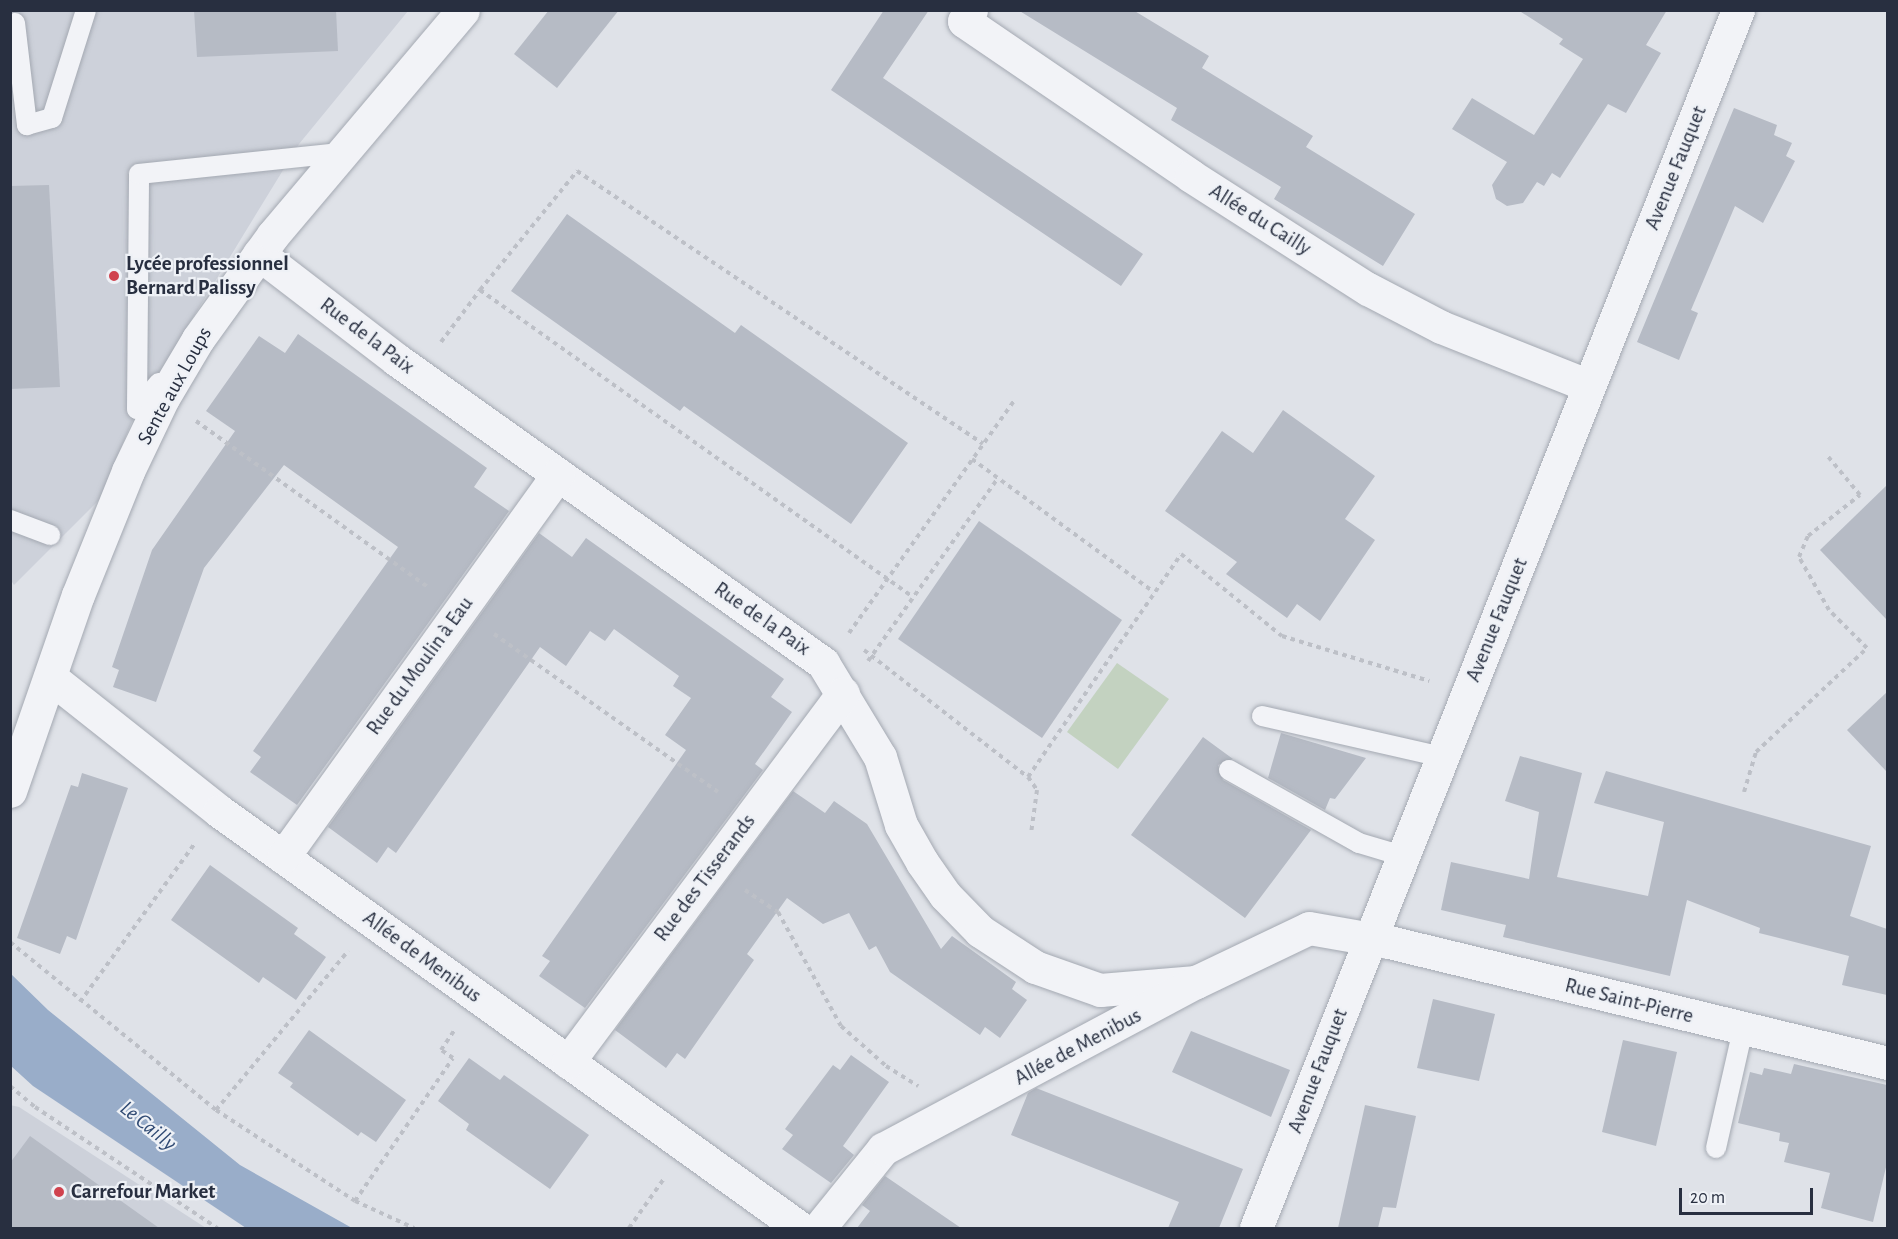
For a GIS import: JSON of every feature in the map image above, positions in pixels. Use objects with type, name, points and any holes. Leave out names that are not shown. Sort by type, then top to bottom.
[{"type":"street","name":"Sente aux Loups","points":[[10,791],[50,677],[128,471],[198,339],[259,254],[340,153],[463,10]]},
{"type":"street","name":"Allée du Cailly","points":[[971,10],[964,21],[1191,176],[1368,289],[1441,327],[1589,386]]},
{"type":"street","name":"Avenue Fauquet","points":[[1256,1228],[1738,10]]},
{"type":"street","name":"Rue de la Paix","points":[[259,254],[397,360],[558,475],[833,652],[843,693],[880,757],[901,825],[945,895],[980,931],[1008,951],[1058,977],[1101,990],[1196,982]]},
{"type":"street","name":"Rue du Moulin à Eau","points":[[283,857],[558,475]]},
{"type":"street","name":"Allée de Menibus","points":[[50,677],[219,811],[800,1228]]},
{"type":"street","name":"Rue des Tisserands","points":[[568,1062],[843,693]]},
{"type":"street","name":"Allée de Menibus","points":[[819,1228],[883,1149],[1115,1028],[1196,982],[1309,928],[1370,938]]},
{"type":"street","name":"Rue Saint-Pierre","points":[[1370,938],[1887,1063]]},
{"type":"lane","points":[[15,23],[27,124],[52,118],[86,10]]},
{"type":"lane","points":[[198,339],[137,409],[139,174],[340,153]]},
{"type":"lane","points":[[10,520],[50,536]]},
{"type":"lane","points":[[1262,716],[1443,757]]},
{"type":"lane","points":[[1229,770],[1359,843],[1403,856]]},
{"type":"lane","points":[[1101,990],[1115,1028]]},
{"type":"lane","points":[[1716,1148],[1743,1029]]},
{"type":"path","points":[[440,348],[480,290],[577,171],[983,444]]},
{"type":"path","points":[[480,290],[914,597]]},
{"type":"path","points":[[833,652],[888,579],[1015,399]]},
{"type":"path","points":[[1744,792],[1756,752],[1867,648],[1829,610],[1799,557],[1808,536],[1860,495],[1826,454]]},
{"type":"path","points":[[972,459],[1154,592]]},
{"type":"path","points":[[864,667],[998,478]]},
{"type":"path","points":[[1028,777],[1181,554],[1282,636],[1431,681]]},
{"type":"path","points":[[833,652],[873,654],[892,675],[1028,777],[1037,790],[1031,808],[1031,834]]},
{"type":"path","points":[[1430,693],[1431,681],[1439,674]]},
{"type":"path","points":[[80,1002],[219,811]]},
{"type":"path","points":[[713,868],[778,912],[841,1026],[886,1066],[957,1110]]},
{"type":"path","points":[[216,1110],[372,921]]},
{"type":"path","points":[[10,942],[80,1002],[216,1110],[355,1201],[414,1228]]},
{"type":"path","points":[[355,1201],[453,1058],[441,1050],[477,997]]},
{"type":"path","points":[[10,1086],[35,1107],[217,1228]]},
{"type":"path","points":[[629,1228],[686,1147]]},
{"type":"shaded area","name":"Lycée professionnel Bernard Palissy","points":[[10,11],[408,11],[299,144],[137,409],[100,499],[14,585],[10,579]]},
{"type":"shaded area","name":"Carrefour Market","points":[[10,1105],[19,1107],[206,1228],[11,1228]]},
{"type":"green space","points":[[1117,663],[1169,699],[1118,769],[1067,732]]},
{"type":"water","name":"Le Cailly","points":[[10,973],[48,1010],[240,1165],[352,1228],[246,1228],[33,1086],[11,1066]]},
{"type":"building","points":[[194,10],[336,10],[338,51],[197,57]]},
{"type":"building","points":[[549,10],[619,10],[557,88],[514,54]]},
{"type":"building","points":[[884,10],[929,10],[883,78],[1143,254],[1121,286],[831,90]]},
{"type":"building","points":[[1018,10],[1133,10],[1209,56],[1202,68],[1313,136],[1306,147],[1415,214],[1383,266],[1274,199],[1281,187],[1171,120],[1177,108]]},
{"type":"building","points":[[1518,10],[1667,10],[1646,45],[1661,53],[1626,113],[1608,104],[1560,178],[1552,173],[1544,186],[1537,182],[1523,203],[1507,206],[1496,199],[1492,185],[1507,162],[1452,129],[1472,98],[1534,135],[1583,59],[1559,44],[1563,39]]},
{"type":"building","points":[[1734,108],[1777,125],[1774,135],[1792,143],[1786,156],[1795,161],[1763,223],[1735,206],[1691,310],[1698,313],[1679,360],[1637,342]]},
{"type":"building","points":[[49,185],[60,387],[10,389],[10,186]]},
{"type":"building","points":[[567,214],[735,333],[741,325],[908,443],[851,524],[684,406],[680,411],[511,291]]},
{"type":"building","points":[[298,334],[487,468],[474,487],[509,511],[297,805],[250,772],[261,757],[253,751],[398,547],[284,465],[204,568],[156,702],[113,687],[119,670],[112,667],[152,550],[235,431],[206,411],[259,336],[285,353]]},
{"type":"building","points":[[1283,410],[1375,476],[1345,519],[1375,540],[1320,621],[1297,604],[1287,618],[1226,574],[1237,562],[1165,511],[1222,431],[1253,453]]},
{"type":"building","points":[[1887,485],[1887,620],[1820,550]]},
{"type":"building","points":[[979,521],[1122,620],[1042,738],[898,639]]},
{"type":"building","points":[[539,533],[572,557],[586,538],[784,679],[771,697],[792,712],[755,764],[763,770],[585,1008],[539,976],[550,961],[542,956],[686,750],[665,735],[691,698],[673,686],[679,676],[614,629],[605,641],[590,631],[566,666],[540,647],[396,853],[388,847],[377,863],[328,827]]},
{"type":"building","points":[[1887,692],[1887,772],[1847,730]]},
{"type":"building","points":[[1281,733],[1366,758],[1335,799],[1330,798],[1325,810],[1268,778]]},
{"type":"building","points":[[1203,737],[1233,759],[1218,765],[1223,780],[1311,830],[1245,918],[1131,835]]},
{"type":"building","points":[[1520,756],[1582,773],[1557,877],[1648,896],[1664,822],[1594,803],[1606,771],[1871,846],[1850,916],[1887,929],[1887,995],[1842,985],[1849,956],[1759,933],[1760,928],[1687,900],[1670,976],[1503,937],[1506,925],[1441,910],[1451,862],[1529,879],[1539,812],[1505,801]]},
{"type":"building","points":[[82,773],[128,788],[76,940],[67,936],[60,954],[17,938],[71,785],[78,787]]},
{"type":"building","points":[[793,791],[825,813],[834,801],[867,824],[941,949],[952,936],[1016,982],[1012,989],[1027,1000],[1000,1038],[985,1027],[980,1035],[890,972],[876,946],[869,950],[849,913],[823,924],[787,898],[747,954],[754,960],[685,1059],[677,1053],[666,1068],[615,1030]]},
{"type":"building","points":[[210,865],[298,928],[294,934],[326,957],[296,1000],[263,977],[259,983],[171,920]]},
{"type":"building","points":[[1433,999],[1495,1014],[1479,1081],[1417,1068]]},
{"type":"building","points":[[309,1030],[406,1100],[376,1142],[361,1132],[358,1136],[290,1087],[293,1083],[278,1073]]},
{"type":"building","points":[[1191,1031],[1290,1070],[1271,1117],[1172,1072]]},
{"type":"building","points":[[1623,1040],[1677,1052],[1656,1146],[1602,1132]]},
{"type":"building","points":[[851,1055],[889,1082],[843,1146],[854,1155],[831,1183],[782,1149],[793,1135],[785,1129],[833,1065],[840,1070]]},
{"type":"building","points":[[469,1058],[500,1080],[504,1075],[589,1135],[550,1189],[466,1130],[469,1124],[438,1101]]},
{"type":"building","points":[[1794,1064],[1887,1085],[1887,1163],[1873,1222],[1821,1208],[1830,1173],[1784,1162],[1789,1143],[1779,1141],[1780,1133],[1738,1123],[1750,1072],[1762,1075],[1764,1068],[1791,1074]]},
{"type":"building","points":[[1036,1088],[1243,1169],[1219,1228],[1168,1228],[1179,1202],[1011,1135],[1028,1093]]},
{"type":"building","points":[[1365,1105],[1416,1116],[1396,1208],[1383,1207],[1378,1228],[1338,1228]]},
{"type":"building","name":"Carrefour Market","points":[[30,1136],[159,1228],[10,1228],[10,1163]]},
{"type":"building","points":[[885,1176],[961,1228],[857,1228],[870,1211],[862,1205]]},
{"type":"place","name":"Lycée professionnel Bernard Palissy","points":[[114,276]]},
{"type":"place","name":"Carrefour Market","points":[[59,1192]]}]
